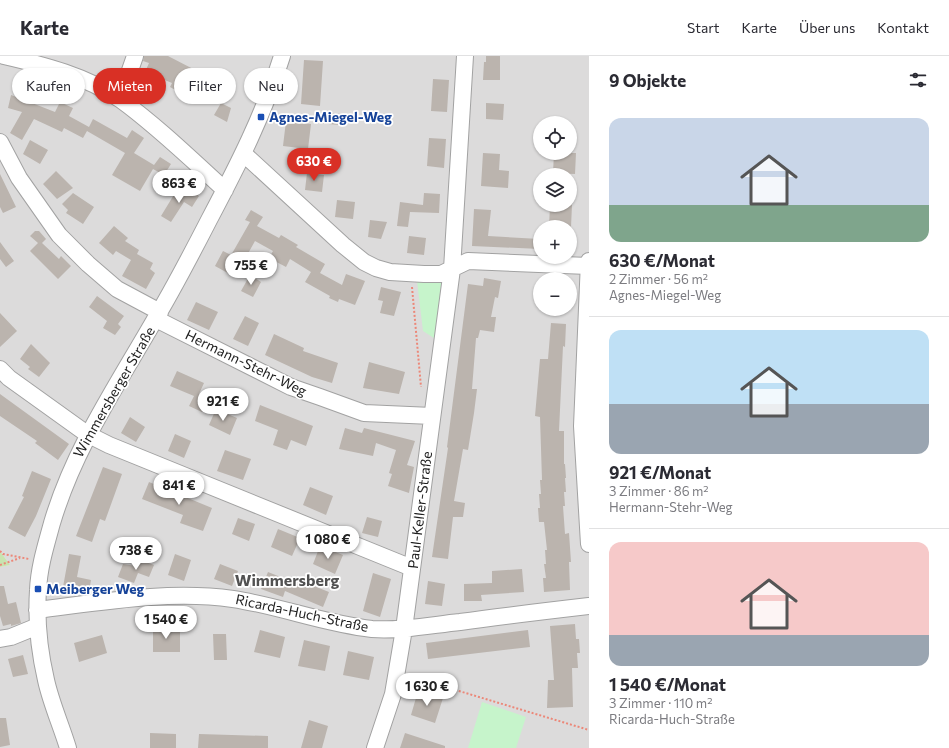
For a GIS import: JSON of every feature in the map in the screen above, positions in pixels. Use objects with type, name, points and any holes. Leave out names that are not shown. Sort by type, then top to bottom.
[{"type":"street","points":[[4,56],[67,73],[93,84]]},
{"type":"street","points":[[131,68],[135,56]]},
{"type":"street","name":"Wimmersberger Straße","points":[[68,748],[46,681],[40,650],[38,618],[42,562],[58,504],[87,434],[158,316],[244,154],[261,117],[282,56]]},
{"type":"street","points":[[452,269],[465,56]]},
{"type":"street","points":[[126,104],[225,190]]},
{"type":"street","name":"Hermann-Stehr-Weg","points":[[0,142],[19,178],[59,235],[88,264],[117,289],[158,316],[291,387],[320,398],[364,413],[432,416]]},
{"type":"street","points":[[244,154],[343,245],[364,262],[376,268],[390,272],[410,274],[441,274],[468,262],[588,266]]},
{"type":"street","points":[[589,261],[582,426],[589,544]]},
{"type":"street","name":"Paul-Keller-Straße","points":[[375,748],[393,694],[404,629],[452,269]]},
{"type":"street","points":[[0,369],[9,378],[87,434],[109,445],[412,568]]},
{"type":"street","name":"Ricarda-Huch-Straße","points":[[38,618],[140,598],[196,596],[260,603],[343,624],[373,629],[404,629],[589,606]]},
{"type":"street","points":[[0,639],[11,637],[38,618]]},
{"type":"path","points":[[410,274],[422,392]]},
{"type":"path","points":[[0,551],[3,554],[42,562]]},
{"type":"path","points":[[0,565],[20,557]]},
{"type":"path","points":[[396,673],[589,730]]},
{"type":"shaded area","points":[[0,56],[589,56],[589,748],[0,748],[0,567],[10,565],[0,551]]},
{"type":"green space","points":[[417,281],[443,283],[434,338],[423,331]]},
{"type":"green space","points":[[0,551],[10,565],[0,567]]},
{"type":"green space","points":[[482,702],[526,717],[516,748],[468,748]]},
{"type":"building","points":[[144,56],[168,56],[191,68],[174,68],[174,89],[170,87],[172,83],[166,81],[166,68],[147,68],[149,63],[143,61]]},
{"type":"building","points":[[486,56],[500,56],[500,80],[483,80],[484,62],[486,62]]},
{"type":"building","points":[[304,60],[323,61],[320,106],[301,104]]},
{"type":"building","points":[[433,79],[449,80],[447,112],[431,111]]},
{"type":"building","points":[[11,95],[12,104],[35,104],[55,112],[59,104],[64,104],[73,108],[69,116],[89,127],[93,119],[127,138],[132,130],[144,138],[134,153],[154,165],[160,157],[171,164],[164,175],[153,169],[140,191],[112,175],[125,153],[87,131],[83,138],[64,128],[62,132],[34,119],[22,140],[10,133],[22,112],[8,108]]},
{"type":"building","points":[[486,103],[504,104],[503,120],[486,119]]},
{"type":"building","points":[[220,104],[231,108],[227,122],[214,115]]},
{"type":"building","points":[[317,112],[341,114],[340,125],[316,123]]},
{"type":"building","points":[[286,121],[311,124],[308,149],[283,146]]},
{"type":"building","points":[[429,138],[446,139],[444,168],[427,166]]},
{"type":"building","points":[[30,140],[48,150],[40,164],[23,154]]},
{"type":"building","points":[[483,153],[500,154],[499,170],[509,171],[508,188],[481,186]]},
{"type":"building","points":[[554,160],[576,160],[575,168],[553,168]]},
{"type":"building","points":[[56,171],[73,188],[57,199],[43,184]]},
{"type":"building","points":[[307,173],[324,175],[322,192],[305,190]]},
{"type":"building","points":[[0,174],[16,207],[3,213],[0,207]]},
{"type":"building","points":[[187,189],[199,196],[192,207],[184,202],[171,222],[161,216],[175,193],[182,197]]},
{"type":"building","points":[[73,193],[94,207],[83,224],[66,213],[68,210],[62,204]]},
{"type":"building","points":[[424,193],[440,194],[439,213],[410,212],[408,227],[397,226],[400,202],[423,205]]},
{"type":"building","points":[[337,200],[355,202],[353,219],[335,217]]},
{"type":"building","points":[[474,209],[491,210],[488,236],[533,239],[533,249],[472,246]]},
{"type":"building","points":[[251,210],[263,217],[257,226],[279,238],[281,235],[298,245],[296,247],[325,264],[320,273],[342,285],[346,274],[365,281],[355,305],[339,299],[338,302],[329,298],[330,296],[305,282],[311,272],[290,259],[286,267],[269,258],[273,251],[255,241],[235,277],[215,266],[223,251],[231,255],[250,222],[245,220]]},
{"type":"building","points":[[550,212],[572,212],[571,220],[549,220]]},
{"type":"building","points":[[370,220],[387,222],[381,239],[368,237]]},
{"type":"building","points":[[114,226],[128,238],[125,241],[139,250],[137,254],[153,263],[150,269],[155,273],[146,289],[122,276],[131,260],[116,251],[113,255],[99,243]]},
{"type":"building","points":[[35,231],[39,231],[46,239],[42,243],[59,259],[61,256],[71,266],[58,279],[30,251],[38,243],[30,236]]},
{"type":"building","points":[[409,236],[426,238],[424,255],[407,253]]},
{"type":"building","points":[[0,242],[14,261],[6,267],[0,259]]},
{"type":"building","points":[[250,275],[261,282],[253,297],[241,291]]},
{"type":"building","points":[[484,278],[501,281],[498,298],[495,297],[491,317],[496,317],[494,332],[480,330],[478,338],[476,338],[472,389],[477,389],[474,413],[468,450],[463,449],[454,501],[465,503],[463,517],[453,517],[448,559],[432,557],[448,448],[468,284],[483,286]]},
{"type":"building","points":[[381,287],[401,292],[394,316],[380,313],[383,301],[378,300]]},
{"type":"building","points":[[97,296],[124,316],[118,324],[121,327],[115,335],[103,328],[107,321],[89,307]]},
{"type":"building","points":[[196,302],[218,312],[209,330],[187,320]]},
{"type":"building","points":[[0,313],[17,331],[0,347]]},
{"type":"building","points":[[245,316],[259,323],[248,346],[233,339]]},
{"type":"building","points":[[551,323],[566,324],[565,347],[563,346],[559,431],[564,431],[566,492],[564,492],[565,506],[563,506],[565,534],[569,533],[571,562],[569,562],[570,590],[544,592],[543,578],[546,578],[544,564],[546,564],[545,550],[547,550],[544,522],[539,522],[539,494],[541,494],[540,480],[542,480],[540,417],[535,416],[540,359],[548,359]]},
{"type":"building","points":[[274,334],[304,348],[303,351],[338,363],[332,383],[312,377],[265,355]]},
{"type":"building","points":[[31,344],[50,363],[39,377],[28,369],[30,367],[20,359]]},
{"type":"building","points":[[369,362],[405,372],[399,394],[363,388]]},
{"type":"building","points":[[177,371],[204,383],[199,394],[208,398],[202,412],[189,406],[194,396],[170,386]]},
{"type":"building","points":[[0,394],[69,444],[58,460],[35,443],[37,441],[0,416]]},
{"type":"building","points":[[260,405],[313,426],[306,446],[291,440],[287,450],[273,445],[278,430],[255,421]]},
{"type":"building","points":[[216,409],[237,418],[230,435],[209,425]]},
{"type":"building","points":[[130,417],[145,427],[136,442],[121,433]]},
{"type":"building","points":[[345,428],[362,433],[364,428],[415,441],[407,465],[414,467],[409,493],[388,486],[392,474],[389,473],[396,450],[376,443],[373,456],[339,449]]},
{"type":"building","points":[[175,434],[191,441],[184,458],[168,451]]},
{"type":"building","points":[[225,450],[251,459],[243,480],[217,471]]},
{"type":"building","points":[[103,467],[122,474],[105,521],[100,519],[92,542],[76,536]]},
{"type":"building","points":[[32,471],[51,479],[36,516],[25,537],[8,528],[24,497],[22,496]]},
{"type":"building","points":[[149,482],[212,508],[203,531],[180,523],[183,515],[142,499]]},
{"type":"building","points":[[310,487],[333,496],[326,515],[303,505]]},
{"type":"building","points":[[367,517],[382,521],[378,537],[362,533]]},
{"type":"building","points":[[238,518],[255,524],[249,541],[232,534]]},
{"type":"building","points":[[278,529],[300,538],[292,556],[271,547]]},
{"type":"building","points":[[320,546],[343,555],[335,574],[313,564]]},
{"type":"building","points":[[69,554],[81,556],[77,577],[91,580],[89,592],[63,587]]},
{"type":"building","points":[[175,554],[191,560],[184,581],[168,575]]},
{"type":"building","points":[[138,559],[154,565],[149,577],[138,573],[134,583],[118,577],[123,564],[136,566]]},
{"type":"building","points":[[220,564],[238,571],[232,586],[214,579]]},
{"type":"building","points":[[522,569],[524,592],[481,595],[482,601],[464,601],[464,584],[492,583],[492,571]]},
{"type":"building","points":[[268,572],[303,586],[304,582],[329,592],[323,607],[285,591],[283,597],[261,589]]},
{"type":"building","points":[[373,573],[391,579],[380,617],[363,611]]},
{"type":"building","points":[[428,581],[445,584],[442,606],[425,604]]},
{"type":"building","points":[[0,586],[4,586],[8,604],[16,602],[21,623],[11,626],[11,624],[3,626],[0,616]]},
{"type":"building","points":[[575,624],[576,639],[579,639],[580,653],[577,653],[578,668],[572,668],[573,707],[547,708],[548,680],[554,680],[550,626]]},
{"type":"building","points":[[153,627],[180,627],[180,652],[153,652]]},
{"type":"building","points":[[260,630],[285,637],[280,658],[254,652]]},
{"type":"building","points":[[528,630],[530,647],[428,659],[426,643]]},
{"type":"building","points":[[213,634],[226,634],[227,660],[214,660]]},
{"type":"building","points":[[102,635],[107,653],[79,662],[74,643]]},
{"type":"building","points":[[304,640],[330,646],[325,671],[298,666]]},
{"type":"building","points":[[348,651],[374,657],[369,680],[343,675]]},
{"type":"building","points":[[23,655],[28,674],[13,677],[8,659]]},
{"type":"building","points":[[418,691],[443,698],[435,723],[411,715]]},
{"type":"building","points":[[0,718],[6,718],[10,745],[0,747]]},
{"type":"building","points":[[309,720],[328,726],[322,748],[301,748]]},
{"type":"building","points":[[150,733],[176,734],[176,748],[150,748]]},
{"type":"building","points":[[405,733],[445,746],[445,748],[400,748]]},
{"type":"building","points":[[199,734],[268,736],[268,748],[198,748]]},
{"type":"place","name":"Agnes-Miegel-Weg","points":[[261,117]]},
{"type":"place","name":"Meiberger Weg","points":[[38,589]]},
{"type":"district","name":"Wimmersberg","points":[[287,580]]}]
